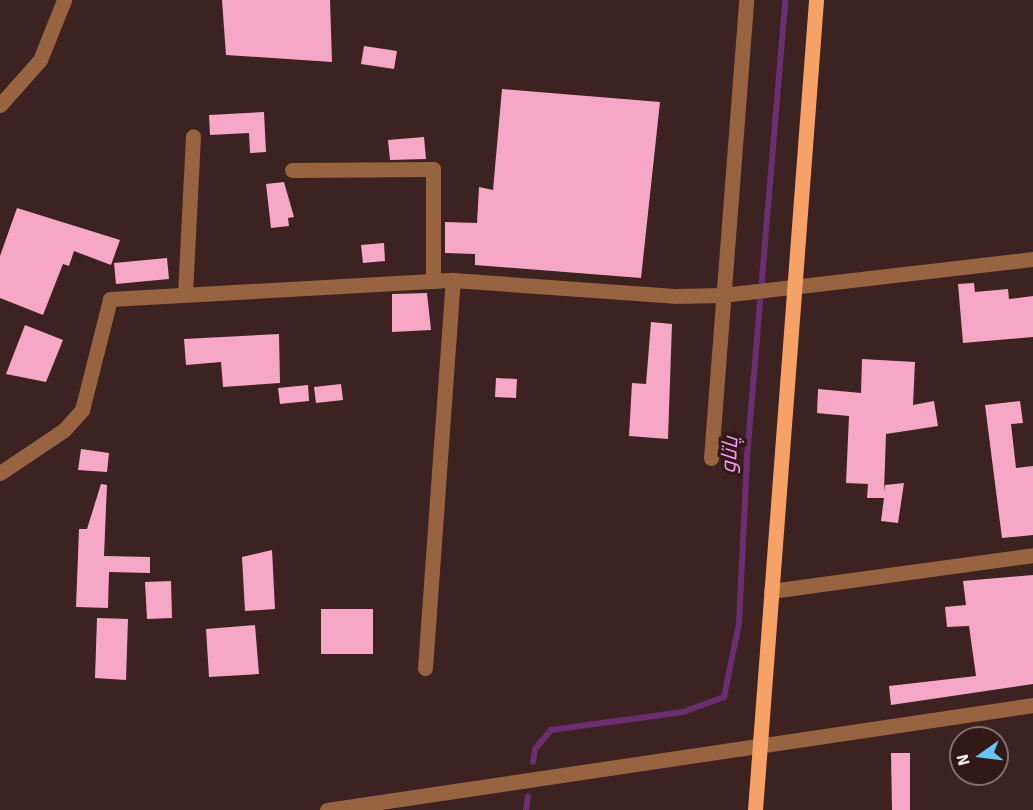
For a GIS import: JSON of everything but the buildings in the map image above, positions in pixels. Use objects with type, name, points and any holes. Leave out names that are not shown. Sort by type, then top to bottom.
[{"type":"main road","points":[[755,810],[816,0]]},
{"type":"street","points":[[0,105],[40,60],[64,0]]},
{"type":"street","points":[[711,458],[746,0]]},
{"type":"street","points":[[185,294],[193,136]]},
{"type":"street","points":[[292,170],[433,169],[434,281]]},
{"type":"street","points":[[0,473],[64,430],[82,410],[110,299],[453,280],[674,297],[722,295],[767,287],[795,289],[1033,259]]},
{"type":"street","points":[[424,669],[453,280]]},
{"type":"street","points":[[771,591],[1033,555]]},
{"type":"street","points":[[327,810],[760,743],[1033,705]]},
{"type":"waterway","name":"پاتاو","points":[[533,762],[535,749],[551,730],[683,712],[724,697],[739,623],[747,457],[785,0]]},
{"type":"waterway","name":"پاتاو","points":[[526,810],[528,796]]}]
